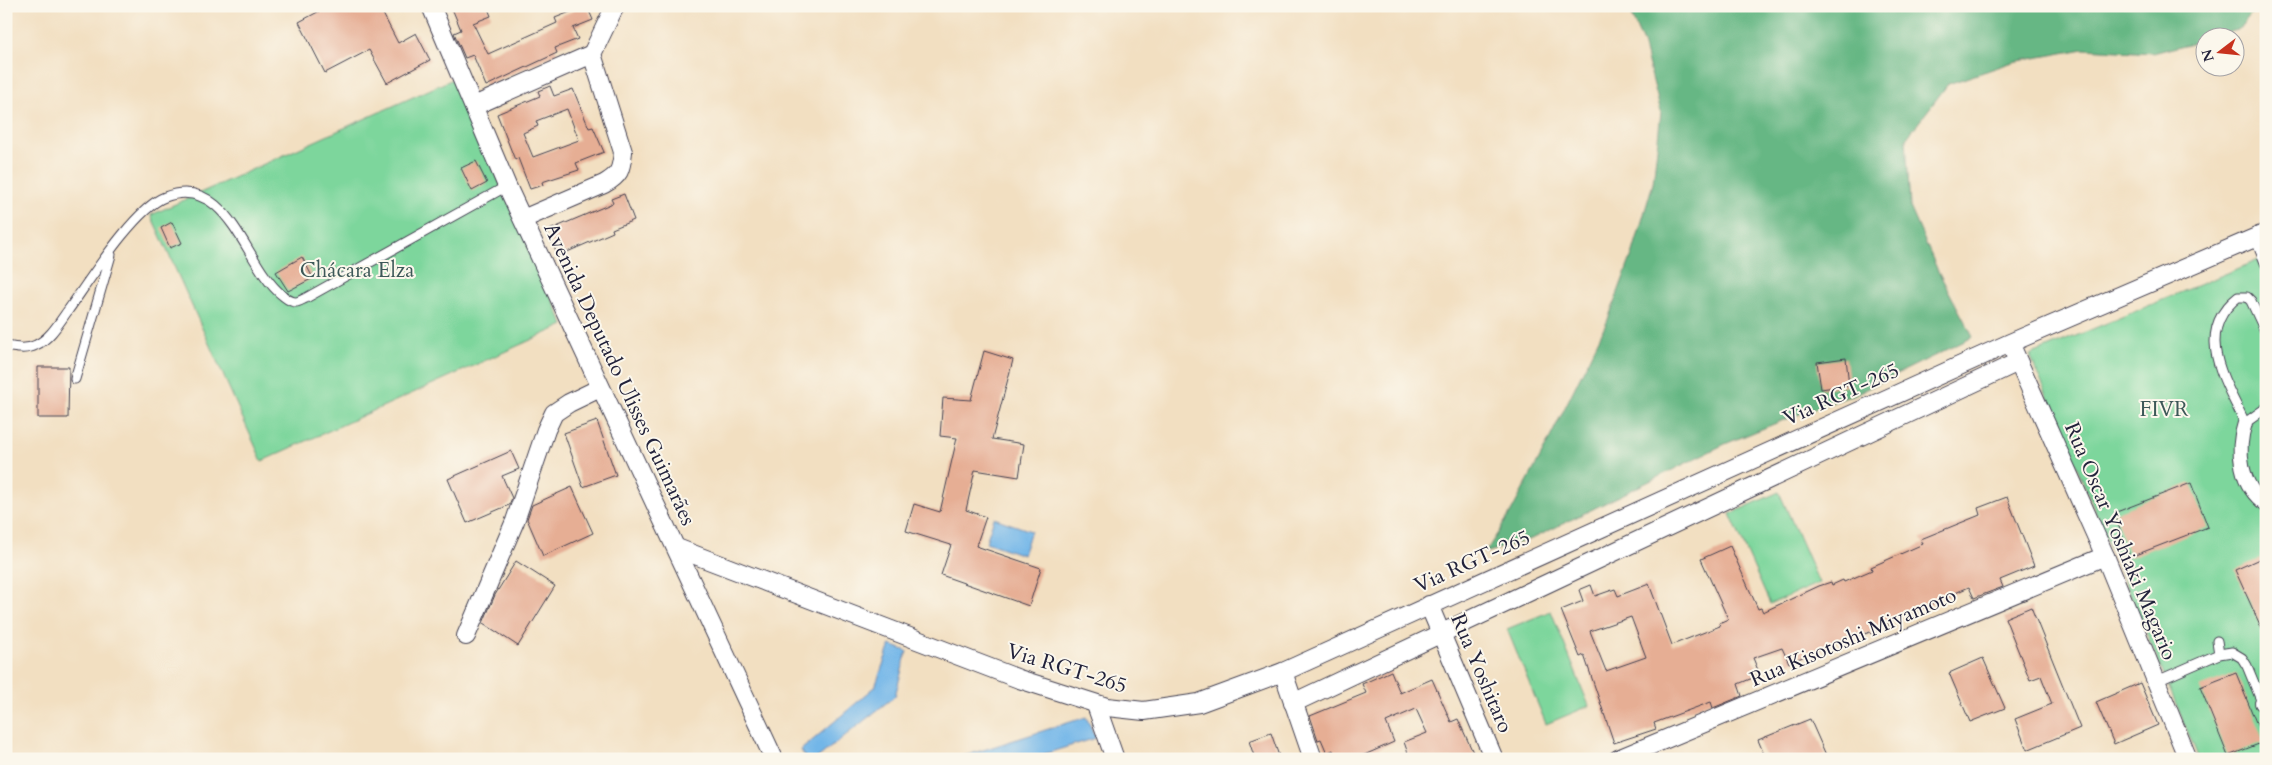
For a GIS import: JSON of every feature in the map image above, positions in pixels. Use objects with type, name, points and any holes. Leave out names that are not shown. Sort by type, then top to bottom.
[{"type":"street","name":"Avenida Deputado Ulisses Guimarães","points":[[431,6],[507,186],[774,759]]},
{"type":"street","points":[[474,106],[592,54],[615,6]]},
{"type":"street","points":[[523,219],[616,177],[621,166],[623,152],[592,54]]},
{"type":"street","name":"Via RGT-265","points":[[677,548],[1018,679],[1096,705],[1144,711],[1175,708],[1213,698],[1283,672],[2010,343],[2260,235]]},
{"type":"street","name":"Rua Oscar Yoshiaki Magario","points":[[2010,343],[2105,556],[2188,759]]},
{"type":"street","points":[[1293,703],[2018,362]]},
{"type":"street","points":[[466,636],[515,521],[546,430],[554,413],[569,403],[600,388]]},
{"type":"street","points":[[2245,423],[2240,446],[2242,464],[2253,490],[2266,504]]},
{"type":"street","name":"Rua Kisotoshi Miyamoto","points":[[1618,759],[2105,556]]},
{"type":"street","name":"Rua Yoshitaro","points":[[1430,605],[1494,759]]},
{"type":"street","points":[[1283,672],[1313,759]]},
{"type":"street","points":[[1096,705],[1115,759]]},
{"type":"lane","points":[[6,346],[26,348],[42,341],[53,331],[134,221],[164,197],[182,193],[198,195],[216,203],[225,213],[266,279],[275,290],[290,301],[295,302],[306,298],[507,186]]},
{"type":"lane","points":[[2260,235],[2266,265]]},
{"type":"lane","points":[[75,379],[113,248]]},
{"type":"lane","points":[[2266,333],[2251,301],[2242,297],[2230,304],[2224,311],[2216,331],[2214,347],[2218,364],[2245,423],[2266,408]]},
{"type":"lane","points":[[2217,641],[2219,654]]},
{"type":"lane","points":[[2157,681],[2219,654],[2229,652],[2242,658],[2265,706]]},
{"type":"lane","points":[[2264,759],[2266,752]]},
{"type":"green space","points":[[1627,6],[2257,6],[2240,28],[2194,28],[2194,43],[2153,53],[2084,49],[2013,62],[1948,84],[1906,139],[1910,207],[1938,271],[1973,337],[1856,394],[1791,417],[1725,444],[1534,538],[1485,553],[1510,514],[1543,452],[1607,322],[1633,252],[1653,183],[1661,112],[1643,43]]},
{"type":"green space","name":"Chácara Elza","points":[[453,79],[564,325],[262,461],[151,215]]},
{"type":"green space","name":"FIVR","points":[[2266,257],[2266,759],[2199,759],[2030,355]]},
{"type":"green space","points":[[1779,492],[1819,583],[1770,604],[1730,514]]},
{"type":"green space","points":[[1551,611],[1589,706],[1546,724],[1507,629]]},
{"type":"water","points":[[994,518],[1031,531],[1023,555],[986,542]]},
{"type":"water","points":[[890,645],[907,651],[895,696],[816,759],[806,759],[801,750],[875,687]]},
{"type":"water","points":[[1086,717],[1096,738],[1028,759],[955,759]]},
{"type":"building","points":[[329,6],[379,6],[398,43],[416,33],[430,60],[387,83],[369,50],[325,73],[299,22]]},
{"type":"building","points":[[451,6],[487,6],[491,16],[473,23],[488,54],[557,23],[555,18],[575,10],[573,6],[587,6],[593,20],[573,28],[578,39],[555,48],[557,53],[486,86],[473,55],[465,58],[454,33],[461,30]]},
{"type":"building","points":[[550,86],[554,96],[573,89],[589,128],[593,127],[604,152],[576,163],[579,170],[542,182],[543,185],[530,189],[518,158],[515,160],[497,114],[540,96],[538,91]],"holes":[[[567,109],[579,140],[533,157],[523,133],[538,126],[536,121]]]},
{"type":"building","points":[[476,161],[487,183],[472,191],[461,168]]},
{"type":"building","points":[[624,194],[634,220],[612,229],[613,232],[558,256],[547,231],[613,203],[611,199]]},
{"type":"building","points":[[172,222],[182,243],[170,248],[161,228]]},
{"type":"building","points":[[302,257],[313,278],[288,291],[276,272]]},
{"type":"building","points":[[984,351],[1013,360],[992,439],[1024,444],[1019,477],[975,470],[966,510],[986,517],[976,546],[1041,568],[1029,606],[941,575],[951,545],[906,531],[914,504],[940,512],[957,438],[940,436],[943,398],[971,400]]},
{"type":"building","points":[[1846,358],[1849,385],[1821,389],[1817,362]]},
{"type":"building","points":[[38,367],[69,367],[68,418],[38,418]]},
{"type":"building","points":[[597,421],[616,475],[583,487],[564,433]]},
{"type":"building","points":[[511,451],[519,469],[502,476],[512,498],[509,505],[467,523],[448,479]]},
{"type":"building","points":[[2191,483],[2208,527],[2130,557],[2114,513]]},
{"type":"building","points":[[572,487],[593,533],[543,556],[527,519],[532,505]]},
{"type":"building","points":[[2007,497],[2034,566],[2000,580],[2003,587],[1974,598],[1969,587],[1887,623],[1889,626],[1871,634],[1870,632],[1859,636],[1858,633],[1789,663],[1782,648],[1753,658],[1760,675],[1738,684],[1742,696],[1713,708],[1711,702],[1654,723],[1656,729],[1614,743],[1584,655],[1580,657],[1561,610],[1583,601],[1579,590],[1591,585],[1595,596],[1615,589],[1618,596],[1649,584],[1672,645],[1720,626],[1719,623],[1728,619],[1701,559],[1730,546],[1758,609],[1761,608],[1763,612],[1819,586],[1831,582],[1832,585],[1843,580],[1844,582],[1872,570],[1871,567],[1923,544],[1921,539],[1980,515],[1978,508]],"holes":[[[1631,617],[1646,657],[1606,671],[1590,631]]]},
{"type":"building","points":[[2266,556],[2266,638],[2235,570]]},
{"type":"building","points":[[516,561],[555,586],[518,646],[483,623],[495,595]]},
{"type":"building","points":[[2031,607],[2080,728],[2027,750],[2015,719],[2052,704],[2041,676],[2030,680],[2005,618]]},
{"type":"building","points":[[1983,658],[2005,708],[1970,722],[1949,673]]},
{"type":"building","points":[[1391,671],[1400,693],[1432,679],[1451,722],[1458,719],[1476,759],[1410,759],[1404,742],[1427,733],[1416,709],[1386,722],[1394,742],[1355,759],[1336,759],[1333,750],[1327,753],[1321,739],[1318,740],[1310,716],[1366,693],[1362,684]]},
{"type":"building","points":[[2236,673],[2264,742],[2228,756],[2200,687]]},
{"type":"building","points":[[2140,683],[2158,725],[2114,744],[2096,702]]},
{"type":"building","points":[[1810,719],[1826,755],[1818,759],[1766,759],[1758,740]]},
{"type":"building","points":[[1271,733],[1280,759],[1255,759],[1249,741]]}]
